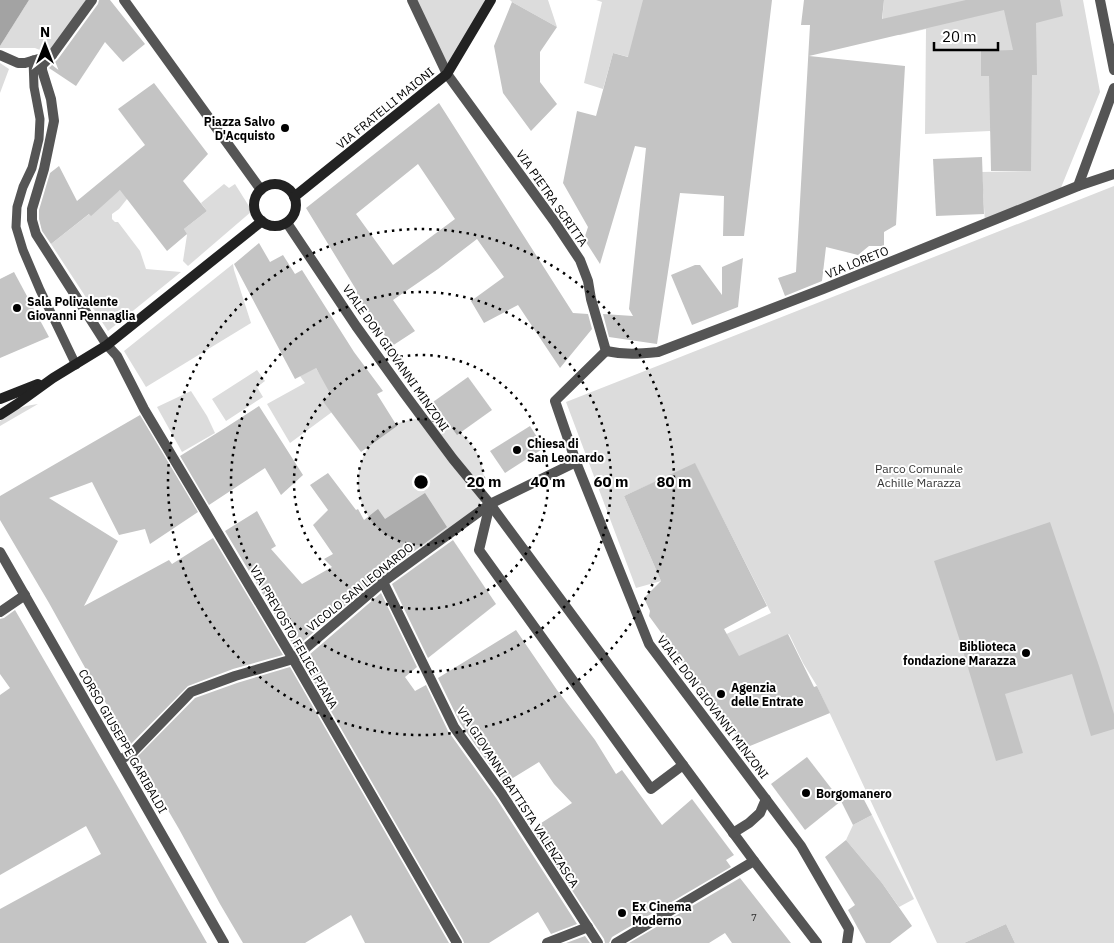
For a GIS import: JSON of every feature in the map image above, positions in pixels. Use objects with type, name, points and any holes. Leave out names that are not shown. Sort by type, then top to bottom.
[{"type":"main road","name":"VIA FRATELLI MAIONI","points":[[294,197],[447,74],[491,0]]},
{"type":"main road","points":[[273,184],[286,187],[294,197],[296,208],[291,219],[287,222],[281,225],[268,225],[257,216],[254,202],[261,190],[266,186],[273,184]]},
{"type":"main road","points":[[0,415],[53,378],[107,345],[262,222]]},
{"type":"main road","points":[[0,398],[53,378]]},
{"type":"street","points":[[3,57],[25,63],[52,55],[92,0]]},
{"type":"street","points":[[124,0],[261,190]]},
{"type":"street","name":"VIA PIETRA SCRITTA","points":[[412,0],[447,74],[554,221],[580,260],[588,281],[591,299],[606,351]]},
{"type":"street","points":[[1100,0],[1114,70]]},
{"type":"street","name":"VIA PREVOSTO FELICE PIANA","points":[[52,55],[42,65],[54,121],[44,169],[32,209],[32,220],[36,234],[107,345],[117,356],[144,409],[293,659],[457,943]]},
{"type":"street","points":[[1078,186],[1114,88]]},
{"type":"street","name":"VIA LORETO","points":[[606,351],[621,354],[658,352],[823,289],[1078,186],[1114,174]]},
{"type":"street","name":"VIALE DON GIOVANNI MINZONI","points":[[287,222],[356,326],[404,393],[453,459],[490,504],[754,861],[817,943]]},
{"type":"street","name":"VIALE DON GIOVANNI MINZONI","points":[[606,351],[555,401],[576,462],[649,644],[802,846],[848,929],[847,943]]},
{"type":"street","name":"VICOLO SAN LEONARDO","points":[[120,760],[133,752],[191,692],[235,676],[293,659],[383,582],[490,504],[576,462]]},
{"type":"street","points":[[490,504],[479,550],[651,789],[683,765]]},
{"type":"street","name":"CORSO GIUSEPPE GARIBALDI","points":[[0,552],[224,943]]},
{"type":"street","name":"VIA GIOVANNI BATTISTA VALENZASCA","points":[[383,582],[454,727],[502,794],[598,943]]},
{"type":"street","points":[[0,612],[25,595]]},
{"type":"street","name":"VIALE DON GIOVANNI MINZONI","points":[[734,833],[760,813],[766,799]]},
{"type":"street","points":[[616,943],[754,861]]},
{"type":"street","points":[[547,943],[588,927]]},
{"type":"lane","points":[[33,60],[34,87],[40,119],[39,139],[32,168],[23,187],[17,207],[16,228],[40,290],[76,365]]},
{"type":"green space","points":[[29,0],[92,0],[52,55],[35,48],[0,48]]},
{"type":"green space","points":[[412,0],[491,0],[447,74]]},
{"type":"green space","points":[[510,0],[548,0],[557,27],[512,2]]},
{"type":"green space","points":[[596,0],[643,0],[645,61],[613,53],[603,89],[584,83],[602,2]]},
{"type":"green space","points":[[884,0],[1083,0],[1100,92],[1058,195],[985,224],[982,172],[1031,171],[990,131],[925,134],[926,29],[900,35],[881,34]]},
{"type":"green space","points":[[0,63],[9,69],[0,93]]},
{"type":"green space","points":[[224,184],[229,188],[235,184],[252,211],[188,266],[183,261],[187,235],[184,229],[207,211],[201,203]]},
{"type":"green space","points":[[125,186],[127,199],[112,214],[112,219],[118,222],[140,251],[146,269],[181,272],[108,331],[51,244]]},
{"type":"green space","name":"Parco Comunale Achille Marazza","points":[[1114,186],[1114,943],[1015,943],[1006,924],[964,943],[937,943],[817,686],[789,634],[692,678],[678,657],[771,613],[695,464],[624,496],[661,581],[636,588],[566,402]]},
{"type":"green space","points":[[233,264],[251,323],[146,387],[124,351]]},
{"type":"green space","points":[[315,367],[333,394],[323,400],[332,412],[290,443],[267,404],[305,383],[300,376]]},
{"type":"green space","points":[[257,370],[265,381],[257,387],[263,397],[226,421],[212,399]]},
{"type":"green space","points":[[191,391],[215,433],[182,452],[157,407]]},
{"type":"green space","points":[[38,404],[0,426],[0,421],[13,412],[26,406]]},
{"type":"green space","points":[[872,815],[914,899],[899,907],[882,883],[846,840],[853,825]]},
{"type":"shaded area","points":[[0,0],[29,0],[0,46]]},
{"type":"building","points":[[99,0],[110,0],[145,44],[123,62],[105,42],[76,86],[49,68],[58,59]]},
{"type":"building","points":[[643,0],[772,0],[744,236],[723,236],[724,196],[680,193],[657,344],[609,337],[603,314],[633,316],[629,309],[646,148],[635,146],[600,264],[584,239],[588,227],[563,183],[577,111],[596,116],[613,53],[628,57]]},
{"type":"building","points":[[804,0],[884,0],[882,19],[966,0],[1060,0],[1063,16],[1036,23],[1037,75],[1032,75],[1031,171],[991,171],[989,76],[981,76],[981,51],[1013,50],[1004,10],[809,56],[905,66],[896,225],[884,232],[884,246],[869,246],[858,255],[826,247],[822,281],[785,296],[778,278],[796,272],[810,25],[801,25]]},
{"type":"building","points":[[512,2],[557,27],[540,52],[540,82],[557,104],[531,131],[503,93],[494,46]]},
{"type":"building","points":[[154,83],[208,154],[183,181],[207,211],[184,229],[187,234],[167,251],[120,190],[91,216],[89,214],[51,244],[42,231],[39,219],[39,210],[50,173],[59,166],[77,201],[145,145],[118,109]]},
{"type":"building","points":[[439,103],[573,313],[588,314],[592,329],[560,368],[518,305],[484,323],[471,301],[504,277],[477,239],[393,300],[415,331],[392,346],[357,296],[357,291],[306,208]],"holes":[[[418,164],[455,219],[393,265],[356,214]]]},
{"type":"building","points":[[982,157],[984,214],[936,216],[933,159]]},
{"type":"building","points":[[259,243],[270,262],[283,255],[295,274],[302,270],[354,352],[383,391],[377,394],[397,426],[361,452],[322,400],[331,395],[316,368],[295,379],[234,264]]},
{"type":"building","points":[[743,258],[738,307],[692,325],[671,275],[695,265],[700,265],[722,295],[722,267]]},
{"type":"building","name":"Sala Polivalente Giovanni Pennaglia","points":[[14,272],[49,337],[0,358],[0,279]]},
{"type":"building","points":[[468,377],[492,410],[457,435],[433,402]]},
{"type":"building","points":[[259,406],[303,475],[281,495],[265,468],[209,505],[180,456]]},
{"type":"building","points":[[140,415],[198,512],[150,544],[145,529],[119,535],[92,482],[49,498],[118,541],[84,606],[169,560],[172,564],[213,538],[283,655],[233,669],[188,686],[131,744],[93,682],[0,520],[0,496]]},
{"type":"building","name":"Chiesa di San Leonardo","points":[[530,426],[544,448],[505,473],[490,451]]},
{"type":"building","points":[[695,463],[767,606],[724,629],[739,656],[788,634],[814,687],[817,686],[830,713],[745,748],[649,616],[650,611],[644,598],[661,581],[624,496]]},
{"type":"building","points":[[328,473],[356,510],[358,509],[364,520],[378,509],[385,519],[425,493],[447,527],[379,577],[295,648],[225,531],[257,511],[276,546],[271,549],[302,584],[332,567],[324,559],[333,554],[313,525],[328,510],[310,485]]},
{"type":"building","points":[[1050,522],[1114,714],[1114,729],[1091,736],[1072,674],[1005,694],[1023,753],[996,761],[934,561]]},
{"type":"building","points":[[453,540],[496,604],[428,658],[392,584]]},
{"type":"building","points":[[381,593],[417,667],[405,677],[415,691],[426,685],[448,731],[496,798],[577,924],[551,934],[538,912],[489,943],[464,943],[302,661]]},
{"type":"building","points":[[15,610],[207,943],[0,943],[0,909],[101,854],[86,826],[0,875],[0,695],[10,688],[0,674],[0,619]]},
{"type":"building","points":[[516,630],[557,690],[595,740],[616,774],[622,770],[662,825],[692,799],[734,855],[726,860],[731,867],[612,937],[609,943],[605,943],[532,829],[572,803],[554,784],[539,762],[503,784],[460,723],[438,678]]},
{"type":"building","points":[[290,667],[449,943],[365,943],[351,915],[305,943],[243,943],[220,904],[137,757],[195,698]]},
{"type":"building","name":"Borgomanero","points":[[807,757],[841,801],[805,830],[771,784]]},
{"type":"building","points":[[860,792],[872,815],[853,825],[841,801]]},
{"type":"building","points":[[846,840],[882,883],[912,926],[890,943],[866,943],[848,910],[855,905],[825,857]]},
{"type":"building","points":[[740,878],[791,943],[732,943],[725,933],[709,943],[629,943]]},
{"type":"building","points":[[1006,924],[1015,943],[964,943]]},
{"type":"building","points":[[585,936],[590,943],[566,943]]},
{"type":"place","name":"Piazza Salvo D'Acquisto","points":[[285,128]]},
{"type":"place","name":"Sala Polivalente Giovanni Pennaglia","points":[[17,308]]},
{"type":"place","name":"Chiesa di San Leonardo","points":[[517,450]]},
{"type":"place","name":"Biblioteca fondazione Marazza","points":[[1026,653]]},
{"type":"place","name":"Agenzia delle Entrate","points":[[721,694]]},
{"type":"place","name":"Borgomanero","points":[[806,793]]},
{"type":"place","name":"Ex Cinema Moderno","points":[[622,913]]}]
